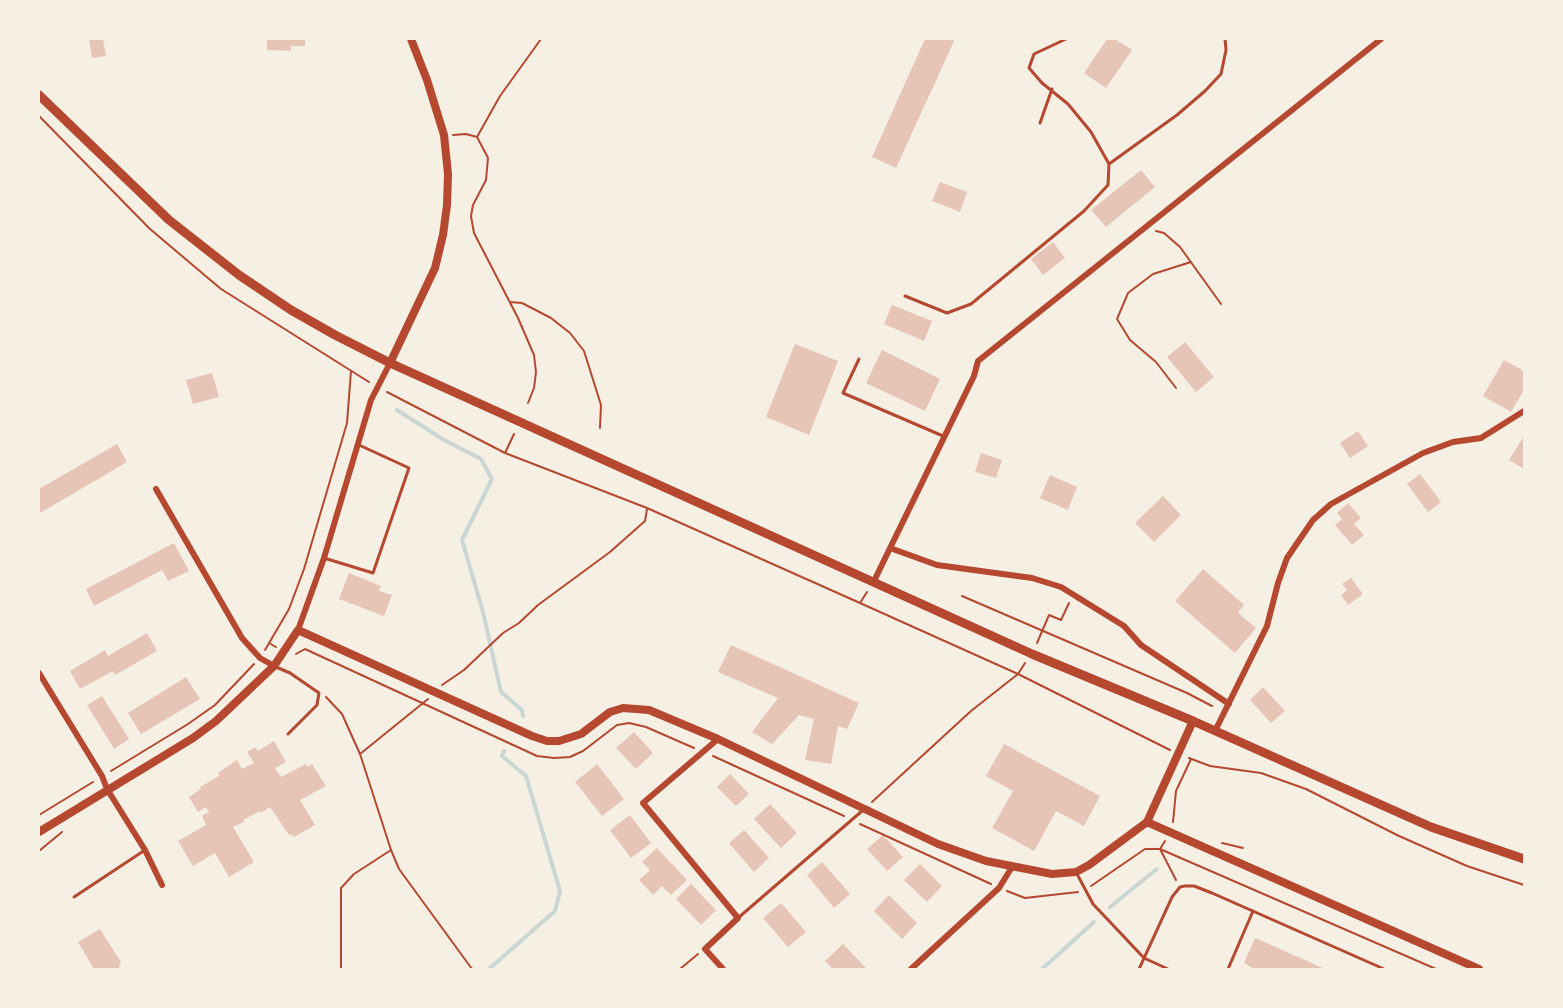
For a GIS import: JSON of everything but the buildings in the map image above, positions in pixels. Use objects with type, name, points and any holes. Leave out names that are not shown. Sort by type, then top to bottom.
[{"type":"main road","points":[[39,95],[169,220],[218,259],[291,310],[335,336],[1032,654],[1193,721],[1431,827],[1524,859]]},
{"type":"street","points":[[39,832],[193,738],[216,721],[274,666],[298,630],[324,558],[357,444],[377,386],[435,268],[443,235],[448,174],[444,135],[427,80],[411,39]]},
{"type":"street","points":[[874,581],[974,376],[978,362],[1382,39]]},
{"type":"street","points":[[1215,731],[1267,626],[1287,558],[1313,520],[1331,504],[1423,453],[1453,442],[1481,438],[1524,411]]},
{"type":"street","points":[[156,489],[242,638],[260,658],[274,666]]},
{"type":"street","points":[[890,548],[937,566],[1032,578],[1061,587],[1124,626],[1141,645],[1229,704]]},
{"type":"street","points":[[298,630],[547,741],[571,739],[610,712],[629,708],[649,710],[718,739],[938,844],[986,861],[1052,874],[1076,872],[1089,865],[1147,822],[1193,721]]},
{"type":"street","points":[[39,673],[145,850],[162,885]]},
{"type":"street","points":[[718,739],[643,803],[738,918],[705,949],[723,969]]},
{"type":"street","points":[[1147,822],[1479,969]]},
{"type":"street","points":[[911,969],[999,888],[1012,867]]},
{"type":"lane","points":[[905,296],[947,313],[972,304],[1084,211],[1108,185],[1108,164],[1091,132],[1068,104],[1042,83],[1029,68],[1034,54],[1066,39]]},
{"type":"lane","points":[[1108,164],[1177,115],[1221,74],[1226,50],[1225,39]]},
{"type":"lane","points":[[1040,123],[1052,89]]},
{"type":"lane","points":[[859,359],[843,393],[945,436]]},
{"type":"lane","points":[[324,558],[373,573],[409,468],[357,444]]},
{"type":"lane","points":[[274,666],[290,673],[319,693],[318,705],[288,734]]},
{"type":"lane","points":[[738,918],[864,809]]},
{"type":"lane","points":[[74,897],[145,850]]},
{"type":"lane","points":[[1076,872],[1093,904],[1144,958],[1168,969]]},
{"type":"lane","points":[[1139,969],[1172,897],[1180,887],[1194,886],[1384,969]]},
{"type":"lane","points":[[1228,969],[1253,911]]},
{"type":"path","points":[[477,137],[500,96],[541,39]]},
{"type":"path","points":[[39,116],[150,229],[221,288],[377,386],[505,453],[647,508],[1018,674],[1179,755],[1210,766],[1261,773],[1306,789],[1399,836],[1467,866],[1524,885]]},
{"type":"path","points":[[444,135],[466,134],[477,137],[488,158],[486,180],[472,205],[471,216],[474,233],[510,302],[534,355],[536,372],[534,388],[528,403]]},
{"type":"path","points":[[1147,228],[1164,233],[1180,246],[1221,304]]},
{"type":"path","points":[[1176,388],[1156,362],[1130,340],[1117,319],[1128,293],[1153,274],[1191,262]]},
{"type":"path","points":[[510,302],[522,303],[551,318],[570,333],[584,351],[601,405],[600,428]]},
{"type":"path","points":[[505,453],[514,434]]},
{"type":"path","points":[[360,754],[424,704],[503,633],[610,552],[645,521],[647,508]]},
{"type":"path","points":[[864,809],[971,711],[1018,674],[1032,654],[1049,615],[1061,620],[1072,594]]},
{"type":"path","points":[[962,596],[1187,693],[1225,712]]},
{"type":"path","points":[[269,643],[291,657],[305,649],[537,756],[570,757],[583,751],[617,725],[629,723],[646,727],[1024,898],[1074,893],[1086,889],[1145,849],[1160,849],[1436,969]]},
{"type":"path","points":[[319,693],[331,701],[342,714],[360,754],[399,868],[471,969]]},
{"type":"path","points":[[1160,849],[1171,833],[1176,791],[1191,759]]},
{"type":"path","points":[[1160,849],[1180,887]]},
{"type":"path","points":[[341,969],[341,888],[354,874],[391,850]]},
{"type":"path","points":[[680,969],[705,949]]},
{"type":"waterway","points":[[397,410],[444,440],[481,459],[492,479],[462,540],[483,612],[501,692],[522,710],[523,716]]},
{"type":"waterway","points":[[489,969],[555,911],[560,891],[526,776],[502,756],[504,751]]},
{"type":"waterway","points":[[1110,907],[1157,869]]},
{"type":"waterway","points":[[1042,969],[1094,922]]}]
